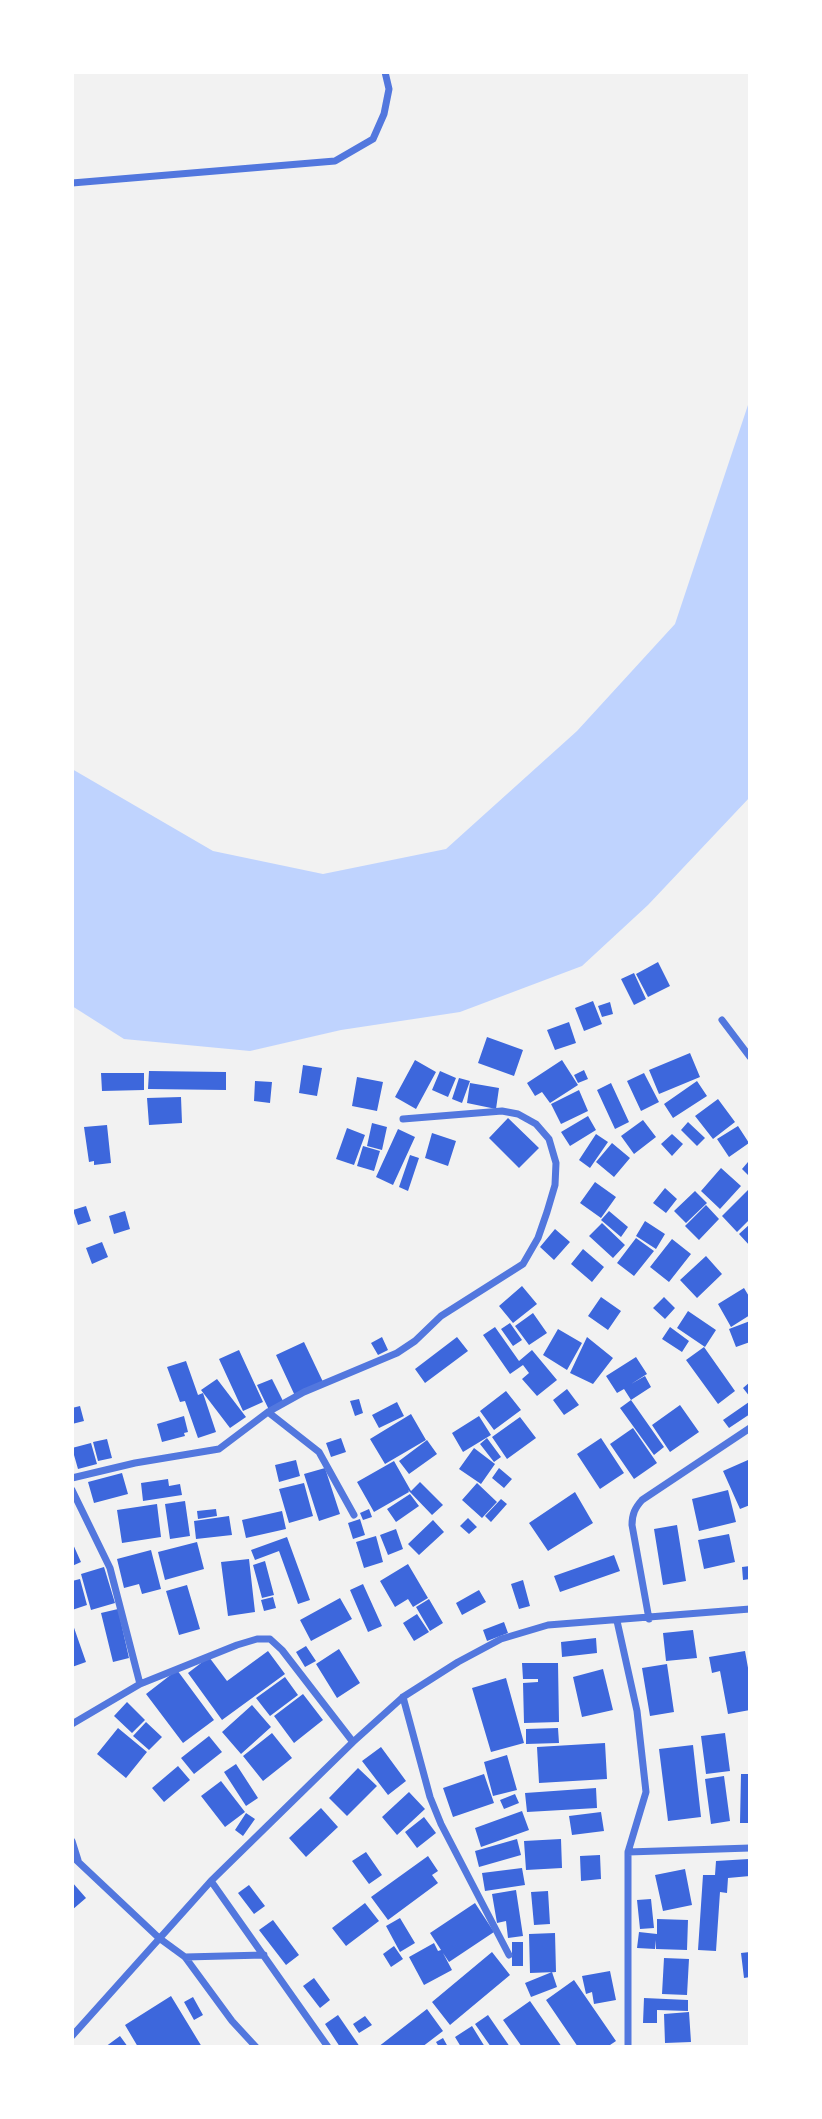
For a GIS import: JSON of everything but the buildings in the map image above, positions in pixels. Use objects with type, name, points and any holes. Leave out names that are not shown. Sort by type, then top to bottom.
[{"type":"street","points":[[72,183],[335,162],[373,139],[384,114],[389,89],[386,72]]},
{"type":"street","points":[[722,1020],[750,1057]]},
{"type":"street","points":[[72,1478],[135,1463],[219,1449],[268,1412],[340,1375],[397,1353],[441,1316],[523,1264],[538,1238],[555,1185],[556,1163],[549,1139],[536,1124],[518,1114],[502,1111],[403,1119]]},
{"type":"street","points":[[268,1412],[301,1440],[313,1445],[354,1515]]},
{"type":"street","points":[[649,1619],[632,1525],[632,1515],[636,1507],[642,1500],[750,1428]]},
{"type":"street","points":[[72,1490],[110,1568],[140,1684]]},
{"type":"street","points":[[72,2036],[211,1881],[402,1697],[501,1639],[548,1625],[750,1609]]},
{"type":"street","points":[[617,1621],[636,1711],[646,1793],[628,1852],[628,2047]]},
{"type":"street","points":[[72,1724],[140,1684],[237,1644],[270,1639],[282,1650],[353,1742]]},
{"type":"street","points":[[402,1697],[430,1797],[441,1824],[509,1955]]},
{"type":"street","points":[[72,1841],[75,1858],[159,1938],[185,1957],[232,2021],[256,2047]]},
{"type":"street","points":[[628,1852],[750,1848]]},
{"type":"street","points":[[211,1881],[328,2047]]},
{"type":"street","points":[[185,1957],[264,1955]]},
{"type":"water","points":[[750,399],[750,797],[648,905],[582,966],[460,1012],[341,1030],[250,1051],[124,1039],[72,1006],[72,769],[213,851],[323,874],[446,849],[577,731],[675,624]]}]
